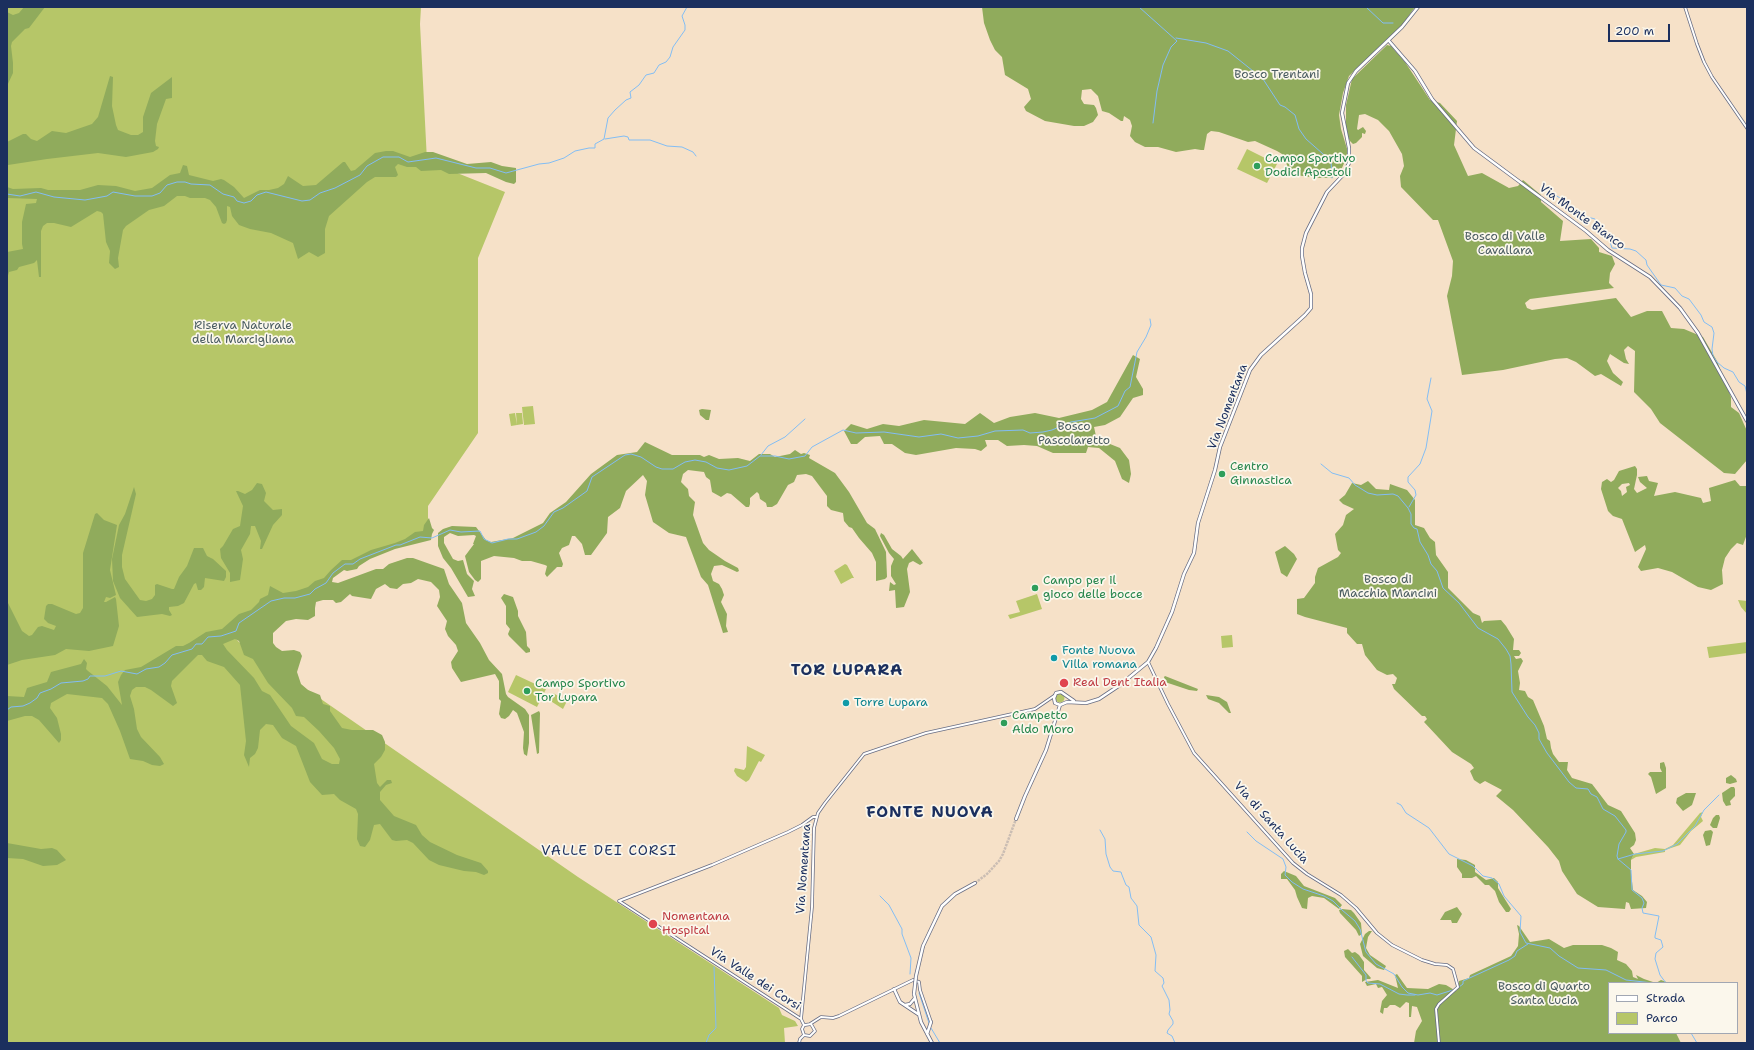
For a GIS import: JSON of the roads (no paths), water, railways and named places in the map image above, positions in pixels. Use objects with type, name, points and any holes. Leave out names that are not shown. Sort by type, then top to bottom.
[{"type":"main road","name":"Via Nomentana","points":[[1065,703],[1074,701],[1087,703],[1099,699],[1148,662],[1163,634],[1184,574],[1194,553],[1198,523],[1215,470],[1220,447],[1251,368],[1267,349],[1311,308],[1311,292],[1307,281],[1302,256],[1303,243],[1312,221],[1327,192],[1343,175],[1349,163],[1349,148],[1342,113],[1348,83],[1356,71],[1389,41],[1418,7]]},
{"type":"main road","name":"Via Monte Bianco","points":[[1389,41],[1406,59],[1432,99],[1471,146],[1591,235],[1608,250],[1650,277],[1680,308],[1698,332],[1747,421]]},
{"type":"main road","points":[[1060,705],[1054,701],[1054,696],[1060,692],[1064,693],[1067,697],[1074,701]]},
{"type":"main road","points":[[1060,705],[1065,703],[1067,697]]},
{"type":"main road","points":[[1016,819],[1046,750],[1060,705]]},
{"type":"main road","points":[[932,1043],[918,1014],[914,994],[916,976],[923,946],[942,906],[955,894],[975,883]]},
{"type":"main road","points":[[894,989],[900,1001],[918,1014]]},
{"type":"main road","points":[[904,1005],[910,1004],[915,998]]},
{"type":"main road","points":[[921,1022],[930,1023],[927,1034]]},
{"type":"street","points":[[1685,7],[1697,44],[1710,73],[1747,128]]},
{"type":"street","name":"Via di Santa Lucia","points":[[1148,662],[1193,752],[1286,856],[1307,874],[1345,899],[1375,931],[1392,945],[1425,960],[1451,967],[1454,971],[1458,987],[1437,1007],[1436,1016],[1439,1043]]},
{"type":"street","name":"Via Nomentana","points":[[804,1025],[802,1019],[812,908],[814,828],[817,817],[825,803],[864,754],[926,733],[1035,709],[1054,696]]},
{"type":"street","points":[[1048,700],[1054,701]]},
{"type":"street","name":"Via Valle dei Corsi","points":[[802,1019],[619,901],[701,869],[790,830],[813,817],[817,817]]},
{"type":"street","points":[[804,1035],[802,1029],[804,1025],[810,1024],[822,1016],[834,1018],[842,1015],[911,981],[919,982],[930,1023]]},
{"type":"street","points":[[804,1035],[810,1036],[814,1033],[815,1028],[810,1024]]},
{"type":"street","points":[[800,1043],[800,1039],[804,1035]]},
{"type":"waterway","points":[[7,194],[20,196],[36,192],[54,197],[85,200],[107,196],[113,192],[135,196],[152,196],[160,193],[167,185],[177,182],[185,182],[191,184],[210,185],[223,194],[234,197],[237,201],[244,203],[251,201],[257,195],[266,192],[302,201],[310,200],[320,193],[335,188],[360,175],[367,166],[383,157],[399,157],[408,162],[436,158],[476,168],[490,168],[506,173],[539,164],[549,163],[564,158],[575,151],[595,148],[595,144],[604,139],[608,118],[626,100],[631,98],[630,92],[639,85],[646,75],[654,73],[659,65],[666,62],[670,57],[673,47],[685,30],[682,16],[687,7]]},
{"type":"waterway","points":[[1139,7],[1177,41],[1171,47],[1163,65],[1157,91],[1153,123]]},
{"type":"waterway","points":[[1366,7],[1383,23],[1393,23]]},
{"type":"waterway","points":[[1176,38],[1206,43],[1228,51],[1263,79],[1280,105],[1295,115],[1299,129],[1306,139],[1331,161],[1332,178]]},
{"type":"waterway","points":[[605,139],[624,136],[628,137],[629,140],[650,140],[667,146],[682,147],[693,152],[696,156]]},
{"type":"waterway","points":[[1552,193],[1568,203],[1580,215],[1595,219],[1609,239],[1612,248],[1630,249],[1636,251],[1646,260],[1647,265],[1661,285],[1675,288],[1682,296],[1689,299],[1701,315],[1704,322],[1712,327],[1714,333],[1712,349],[1713,356],[1724,368],[1733,372],[1739,382],[1745,386],[1747,394]]},
{"type":"waterway","points":[[7,710],[11,707],[23,706],[30,703],[37,698],[40,693],[61,683],[83,681],[88,679],[90,676],[105,676],[121,671],[137,674],[146,669],[159,667],[172,655],[192,649],[196,644],[202,644],[208,637],[221,636],[236,631],[239,623],[271,601],[284,598],[295,598],[310,594],[315,589],[326,583],[333,573],[345,564],[353,564],[360,559],[396,545],[400,545],[420,537],[432,538],[450,530],[461,532],[480,531],[484,539],[492,543],[508,539],[517,539],[536,532],[544,526],[554,512],[563,508],[587,491],[592,477],[625,455],[631,454],[641,457],[656,467],[662,469],[673,469],[685,462],[695,460],[706,462],[717,468],[729,470],[747,466],[760,456],[775,456],[789,459],[805,456],[812,447],[843,430],[856,433],[884,432],[919,437],[941,434],[958,438],[978,436],[995,431],[1023,430],[1030,433],[1043,432],[1071,422],[1095,418],[1118,406],[1125,391],[1130,387],[1137,352],[1151,325],[1150,319]]},
{"type":"waterway","points":[[1409,507],[1416,495],[1415,490],[1408,482],[1408,477],[1420,464],[1426,448],[1432,411],[1427,399],[1431,378]]},
{"type":"waterway","points":[[761,455],[768,446],[785,437],[805,419]]},
{"type":"waterway","points":[[1321,464],[1332,473],[1349,478],[1355,485],[1368,493],[1377,495],[1393,494],[1398,496],[1411,514],[1411,524],[1417,529],[1420,542],[1428,555],[1431,564],[1437,571],[1443,588],[1459,603],[1478,628],[1498,639],[1506,649],[1510,656],[1512,692],[1535,725],[1539,733],[1539,739],[1547,753],[1569,782],[1576,788],[1588,789],[1591,794],[1597,797],[1603,809],[1615,816],[1626,830],[1619,844],[1617,856],[1618,859],[1631,870],[1632,890],[1642,898],[1644,903],[1642,908],[1643,913],[1659,916],[1655,938],[1661,940],[1663,947],[1656,953],[1655,959],[1660,975],[1665,982]]},
{"type":"waterway","points":[[1618,859],[1635,854],[1663,851],[1677,844],[1695,826],[1704,810],[1719,795]]},
{"type":"waterway","points":[[1397,803],[1401,805],[1406,813],[1429,828],[1449,854],[1473,866],[1483,876],[1492,878],[1499,884],[1504,896],[1521,916],[1520,932],[1526,943],[1550,948],[1559,956],[1578,968],[1606,970],[1626,980],[1644,982]]},
{"type":"waterway","points":[[1100,830],[1105,839],[1106,854],[1110,867],[1113,871],[1121,872],[1126,885],[1129,887],[1131,898],[1137,906],[1139,925],[1151,937],[1156,955],[1155,971],[1163,978],[1164,983],[1162,986],[1169,1000],[1169,1014],[1173,1021],[1173,1024],[1167,1033],[1172,1036],[1175,1043]]},
{"type":"waterway","points":[[1247,832],[1256,841],[1283,859],[1286,867],[1285,875],[1292,882],[1303,889],[1324,896],[1333,901],[1355,921],[1360,929],[1366,952],[1376,964],[1394,974],[1402,987],[1408,993],[1418,995],[1430,993],[1437,995],[1453,990]]},
{"type":"waterway","points":[[880,896],[889,905],[902,929],[902,934],[911,958],[910,974]]},
{"type":"waterway","points":[[1459,987],[1463,984],[1463,981],[1509,960],[1515,956],[1517,951],[1528,944]]},
{"type":"waterway","points":[[1352,957],[1366,975],[1366,981],[1368,983],[1380,984],[1399,994],[1415,995]]},
{"type":"waterway","points":[[706,1043],[709,1035],[716,1028],[714,967]]},
{"type":"waterway","points":[[919,993],[929,1023]]},
{"type":"waterway","points":[[931,1028],[940,1043]]},
{"type":"waterway","points":[[1692,1034],[1697,1043]]},
{"type":"tunnel","points":[[975,883],[987,874],[999,861],[1016,819]]},
{"type":"place","name":"Campo Sportivo Dodici Apostoli","points":[[1257,166]]},
{"type":"place","name":"Centro Ginnastica","points":[[1222,474]]},
{"type":"place","name":"Campo per il gioco delle bocce","points":[[1035,588]]},
{"type":"place","name":"Fonte Nuova Villa romana","points":[[1054,658]]},
{"type":"place","name":"Real Dent Italia","points":[[1064,683]]},
{"type":"place","name":"Campo Sportivo Tor Lupara","points":[[527,691]]},
{"type":"place","name":"Torre Lupara","points":[[846,703]]},
{"type":"place","name":"Campetto Aldo Moro","points":[[1004,723]]},
{"type":"place","name":"Nomentana Hospital","points":[[653,924]]},
{"type":"district","name":"TOR LUPARA","points":[[847,671]]},
{"type":"district","name":"FONTE NUOVA","points":[[930,813]]},
{"type":"district","name":"VALLE DEI CORSI","points":[[609,851]]},
{"type":"park label","name":"Bosco Trentani","points":[[1277,75]]},
{"type":"park label","name":"Bosco di Valle Cavallara","points":[[1505,244]]},
{"type":"park label","name":"Riserva Naturale della Marcigliana","points":[[243,333]]},
{"type":"park label","name":"Bosco Pascolaretto","points":[[1074,434]]},
{"type":"park label","name":"Bosco di Macchia Mancini","points":[[1388,587]]},
{"type":"park label","name":"Bosco di Quarto Santa Lucia","points":[[1544,994]]}]
